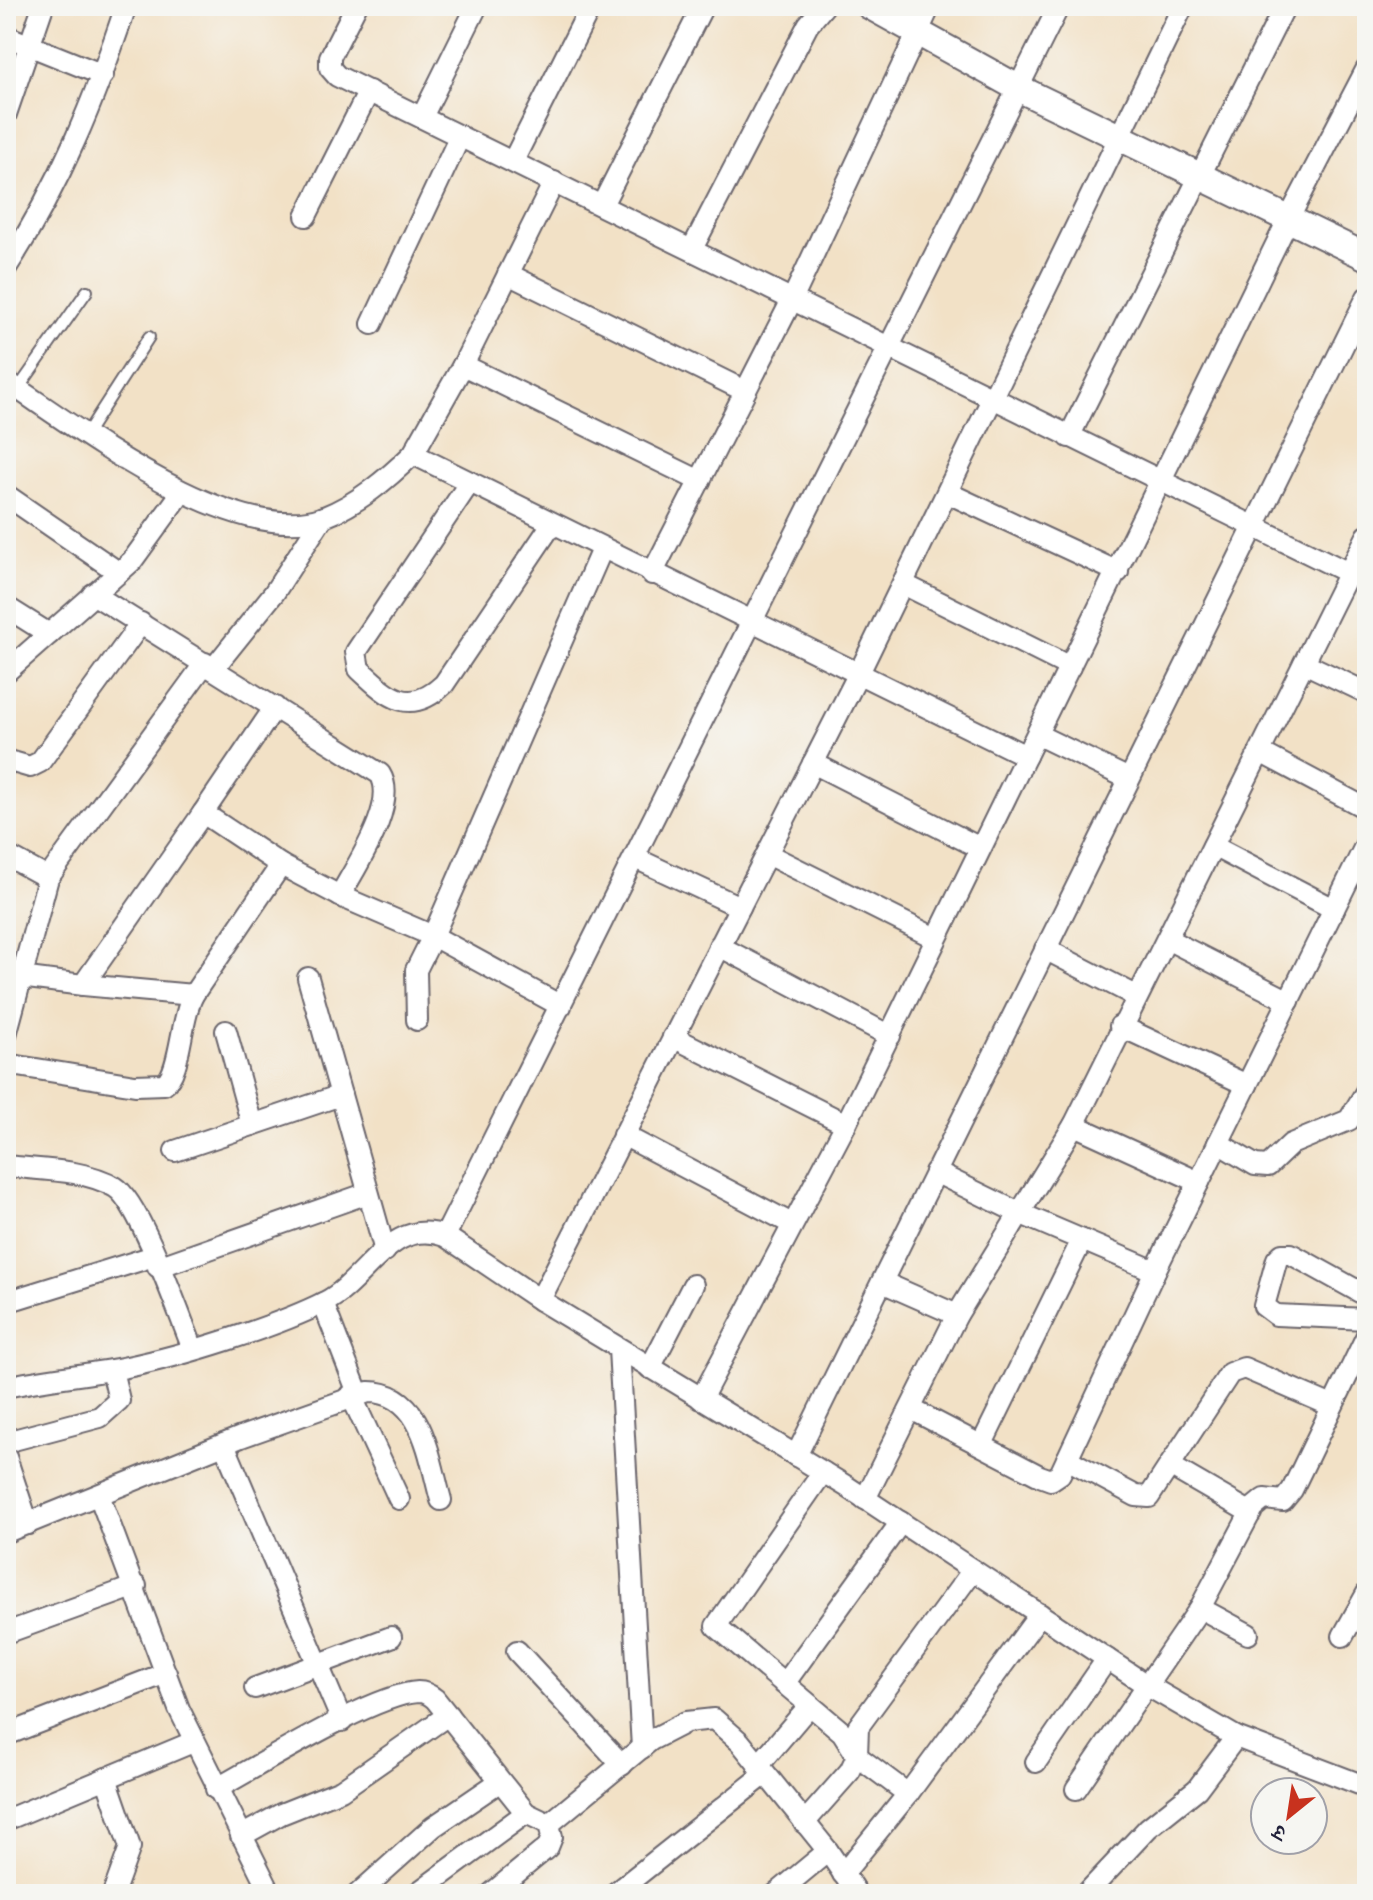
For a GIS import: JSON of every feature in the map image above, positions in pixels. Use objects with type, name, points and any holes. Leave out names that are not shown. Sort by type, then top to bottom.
[{"type":"street","points":[[6,114],[43,6]]},
{"type":"street","points":[[6,268],[56,187],[103,75],[126,6]]},
{"type":"street","points":[[356,6],[330,57],[330,68],[337,76],[1358,578]]},
{"type":"street","points":[[422,117],[477,6]]},
{"type":"street","points":[[513,161],[591,6]]},
{"type":"street","points":[[602,205],[703,6]]},
{"type":"street","points":[[692,249],[808,25],[824,6]]},
{"type":"street","points":[[870,6],[1020,89],[1367,257]]},
{"type":"street","points":[[652,574],[793,298],[930,6]]},
{"type":"street","points":[[445,1236],[891,348],[1059,6]]},
{"type":"street","points":[[540,1300],[858,675],[1183,6]]},
{"type":"street","points":[[1069,437],[1283,10]]},
{"type":"street","points":[[6,36],[103,75]]},
{"type":"street","points":[[701,1399],[846,1124],[1289,218],[1366,70]]},
{"type":"street","points":[[306,216],[369,91]]},
{"type":"street","points":[[372,324],[460,136]]},
{"type":"street","points":[[12,385],[182,492],[265,520],[295,521],[323,517],[365,495],[413,454],[463,365],[554,182]]},
{"type":"street","points":[[508,274],[745,391]]},
{"type":"street","points":[[796,1456],[1367,297]]},
{"type":"street","points":[[463,365],[700,481]]},
{"type":"street","points":[[413,454],[1026,756]]},
{"type":"street","points":[[470,482],[356,652],[359,669],[402,702],[421,702],[444,684],[552,524]]},
{"type":"street","points":[[6,672],[146,546],[182,492]]},
{"type":"street","points":[[948,493],[1118,572]]},
{"type":"street","points":[[6,495],[118,572]]},
{"type":"street","points":[[6,1035],[48,878],[209,666],[274,593],[323,517]]},
{"type":"street","points":[[865,1499],[957,1315],[1074,1125],[1120,1026],[1167,939],[1304,663],[1358,578],[1367,536]]},
{"type":"street","points":[[417,1020],[416,970],[602,549]]},
{"type":"street","points":[[903,584],[1070,667]]},
{"type":"street","points":[[93,594],[368,765],[385,782],[385,804],[379,820],[340,896]]},
{"type":"street","points":[[6,607],[49,634]]},
{"type":"street","points":[[6,760],[30,767],[40,762],[141,623]]},
{"type":"street","points":[[1304,663],[1367,693]]},
{"type":"street","points":[[83,985],[275,707]]},
{"type":"street","points":[[1038,735],[1129,779]]},
{"type":"street","points":[[1260,752],[1367,809]]},
{"type":"street","points":[[813,763],[980,848]]},
{"type":"street","points":[[203,813],[281,865],[340,896],[433,936],[561,1006]]},
{"type":"street","points":[[911,1409],[1051,1480],[1060,1474],[1155,1271],[1334,909],[1360,873],[1367,842]]},
{"type":"street","points":[[1213,846],[1334,909]]},
{"type":"street","points":[[767,854],[935,938]]},
{"type":"street","points":[[6,855],[48,878]]},
{"type":"street","points":[[635,858],[740,907]]},
{"type":"street","points":[[6,1064],[135,1085],[164,1084],[175,1074],[180,1028],[193,995],[281,865]]},
{"type":"street","points":[[1167,939],[1289,1001]]},
{"type":"street","points":[[719,946],[890,1036]]},
{"type":"street","points":[[1045,949],[1136,996]]},
{"type":"street","points":[[20,977],[193,995]]},
{"type":"street","points":[[308,978],[385,1251]]},
{"type":"street","points":[[1120,1026],[1247,1085]]},
{"type":"street","points":[[226,1031],[252,1125]]},
{"type":"street","points":[[673,1037],[846,1124]]},
{"type":"street","points":[[1218,1143],[1255,1165],[1268,1166],[1291,1144],[1349,1120],[1367,1090]]},
{"type":"street","points":[[175,1151],[341,1095]]},
{"type":"street","points":[[1074,1125],[1199,1182]]},
{"type":"street","points":[[623,1135],[792,1224]]},
{"type":"street","points":[[6,1166],[81,1176],[119,1189],[139,1220],[193,1349]]},
{"type":"street","points":[[935,1172],[1019,1213],[1155,1271]]},
{"type":"street","points":[[6,1302],[156,1261],[368,1193]]},
{"type":"street","points":[[6,1387],[112,1370],[193,1349],[323,1303],[351,1284],[400,1237],[428,1230],[445,1236],[540,1300],[823,1472],[1148,1686],[1236,1737],[1367,1787]]},
{"type":"street","points":[[982,1444],[1082,1240]]},
{"type":"street","points":[[1367,1296],[1291,1254],[1282,1254],[1277,1259],[1264,1306],[1276,1315],[1367,1319]]},
{"type":"street","points":[[882,1282],[957,1315]]},
{"type":"street","points":[[650,1368],[693,1285]]},
{"type":"street","points":[[323,1303],[354,1394],[399,1499]]},
{"type":"street","points":[[1076,1789],[1200,1608],[1251,1513],[1264,1499],[1276,1502],[1287,1497],[1367,1335]]},
{"type":"street","points":[[619,1349],[642,1748]]},
{"type":"street","points":[[1067,1459],[1144,1499],[1153,1493],[1230,1373],[1237,1369],[1244,1368],[1332,1406]]},
{"type":"street","points":[[6,1442],[106,1413],[119,1400],[112,1370]]},
{"type":"street","points":[[6,1532],[354,1394],[387,1393],[407,1404],[418,1423],[441,1500]]},
{"type":"street","points":[[224,1444],[342,1721]]},
{"type":"street","points":[[6,1457],[28,1524]]},
{"type":"street","points":[[1170,1466],[1251,1513]]},
{"type":"street","points":[[823,1472],[716,1626],[842,1732],[857,1756],[908,1794]]},
{"type":"street","points":[[99,1495],[193,1742],[271,1894]]},
{"type":"street","points":[[784,1684],[901,1522]]},
{"type":"street","points":[[804,1823],[850,1771],[857,1756],[858,1727],[973,1570]]},
{"type":"street","points":[[6,1633],[136,1586]]},
{"type":"street","points":[[1343,1636],[1367,1593]]},
{"type":"street","points":[[1200,1608],[1248,1634]]},
{"type":"street","points":[[843,1874],[908,1794],[1040,1614]]},
{"type":"street","points":[[255,1688],[391,1637]]},
{"type":"street","points":[[517,1651],[622,1765]]},
{"type":"street","points":[[1036,1762],[1107,1659]]},
{"type":"street","points":[[6,1735],[166,1673]]},
{"type":"street","points":[[216,1789],[342,1721],[386,1700],[416,1692],[430,1695],[526,1813],[549,1824]]},
{"type":"street","points":[[614,1894],[761,1771],[809,1706]]},
{"type":"street","points":[[241,1836],[281,1814],[341,1790],[448,1715]]},
{"type":"street","points":[[549,1824],[642,1748],[686,1722],[704,1718],[723,1724],[828,1851],[857,1894]]},
{"type":"street","points":[[1086,1894],[1148,1828],[1197,1789],[1236,1737]]},
{"type":"street","points":[[6,1820],[193,1742]]},
{"type":"street","points":[[106,1778],[130,1847],[113,1894]]},
{"type":"street","points":[[358,1894],[433,1827],[499,1782]]},
{"type":"street","points":[[416,1894],[526,1813]]},
{"type":"street","points":[[491,1894],[548,1847],[552,1837],[549,1824]]},
{"type":"street","points":[[776,1894],[828,1851]]},
{"type":"lane","points":[[12,385],[87,291]]},
{"type":"lane","points":[[87,433],[149,337]]}]
